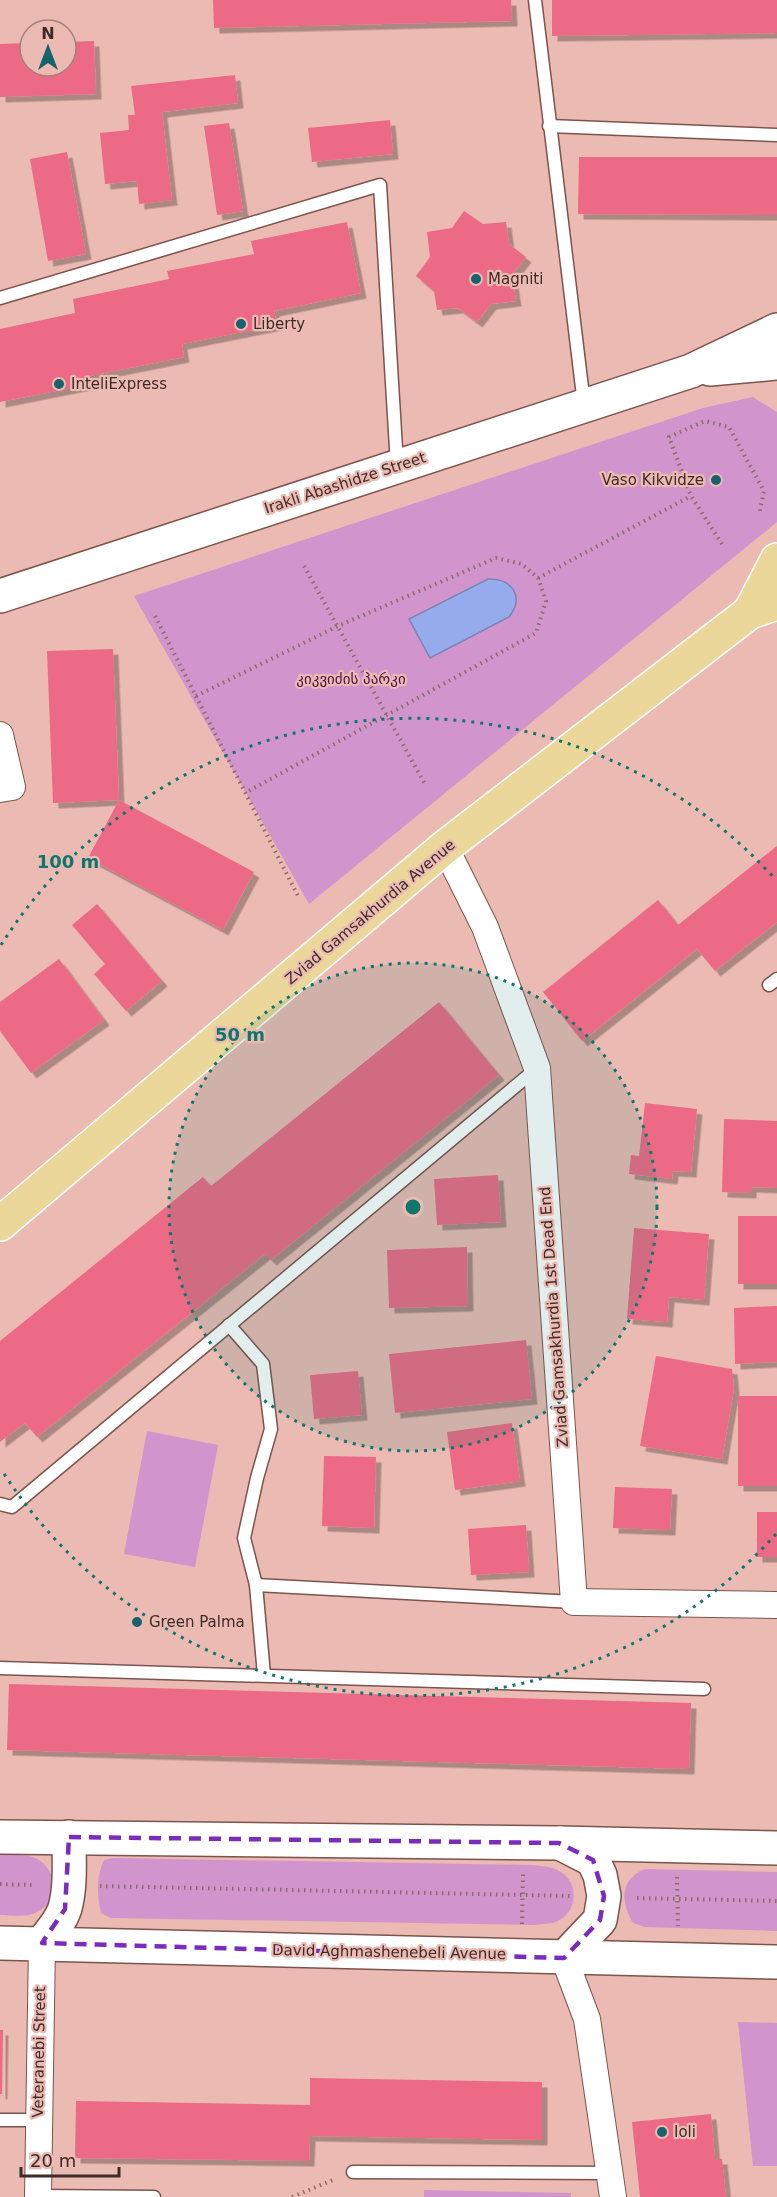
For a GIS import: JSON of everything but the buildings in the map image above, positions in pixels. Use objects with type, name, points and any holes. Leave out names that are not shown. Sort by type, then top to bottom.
[{"type":"main road","name":"Irakli Abashidze Street","points":[[0,596],[691,371],[777,330]]},
{"type":"main road","name":"Irakli Abashidze Street","points":[[691,371],[768,369]]},
{"type":"main road","name":"Zviad Gamsakhurdia Avenue","points":[[0,1224],[445,847],[763,608],[777,560]]},
{"type":"main road","points":[[0,1837],[559,1843],[777,1848]]},
{"type":"main road","points":[[42,1943],[57,1925],[65,1909],[69,1837]]},
{"type":"main road","points":[[559,1843],[593,1860],[600,1875],[604,1896],[600,1920],[564,1958]]},
{"type":"main road","name":"David Aghmashenebeli Avenue","points":[[0,1943],[777,1962]]},
{"type":"street","points":[[0,735],[12,787],[0,789]]},
{"type":"street","name":"Zviad Gamsakhurdia 1st Dead End","points":[[445,847],[485,927],[537,1068],[574,1602]]},
{"type":"street","points":[[574,1602],[777,1605]]},
{"type":"street","name":"Veteranebi Street","points":[[38,2197],[42,1943]]},
{"type":"street","points":[[564,1958],[587,2019],[612,2185]]},
{"type":"lane","points":[[535,0],[584,405]]},
{"type":"lane","points":[[549,126],[777,135]]},
{"type":"lane","points":[[0,298],[380,186],[397,467]]},
{"type":"lane","points":[[0,1504],[12,1507],[537,1068]]},
{"type":"lane","points":[[230,1324],[263,1364],[271,1429],[244,1538],[256,1585],[264,1675]]},
{"type":"lane","points":[[256,1585],[574,1602]]},
{"type":"lane","points":[[0,1668],[704,1689]]},
{"type":"lane","points":[[0,2120],[38,2120]]},
{"type":"lane","points":[[353,2172],[612,2185]]},
{"type":"lane","points":[[38,2197],[154,2197]]},
{"type":"path","points":[[722,544],[691,496],[669,437],[705,421],[729,426],[764,491],[759,515]]},
{"type":"path","points":[[538,578],[691,496]]},
{"type":"path","points":[[196,696],[338,626],[496,558],[522,564],[538,578],[546,602],[536,633],[245,793]]},
{"type":"path","points":[[304,566],[426,786]]},
{"type":"path","points":[[155,616],[298,896]]},
{"type":"path","points":[[522,1925],[523,1864]]},
{"type":"path","points":[[677,1870],[678,1929]]},
{"type":"path","points":[[0,1884],[777,1901]]},
{"type":"path","points":[[292,2197],[353,2172]]},
{"type":"highlighted area","points":[[69,1837],[559,1843],[593,1860],[604,1896],[600,1920],[564,1958],[42,1943],[65,1909]]},
{"type":"green space","name":"კიკვიძის პარკი","points":[[753,397],[777,412],[777,522],[309,904],[134,596],[703,408]]},
{"type":"green space","points":[[147,1431],[218,1445],[195,1567],[124,1554]]},
{"type":"green space","points":[[0,1855],[21,1855],[41,1861],[51,1875],[53,1883],[53,1892],[45,1907],[29,1915],[0,1915]]},
{"type":"green space","points":[[113,1858],[545,1866],[566,1876],[571,1883],[574,1898],[568,1913],[561,1919],[553,1923],[534,1925],[111,1918],[101,1913],[98,1886],[104,1860]]},
{"type":"green space","points":[[645,1869],[777,1872],[777,1931],[645,1927],[633,1923],[626,1907],[625,1892],[631,1879]]},
{"type":"green space","points":[[738,2022],[777,2023],[777,2166],[753,2166]]},
{"type":"green space","points":[[424,2190],[571,2193],[571,2197],[424,2197]]},
{"type":"water","points":[[488,579],[504,582],[514,590],[516,602],[509,617],[430,658],[409,619]]},
{"type":"place","name":"Magniti","points":[[476,279]]},
{"type":"place","name":"Liberty","points":[[241,324]]},
{"type":"place","name":"InteliExpress","points":[[59,384]]},
{"type":"place","name":"Vaso Kikvidze","points":[[716,480]]},
{"type":"place","name":"Green Palma","points":[[137,1622]]},
{"type":"place","name":"Ioli","points":[[662,2132]]}]
